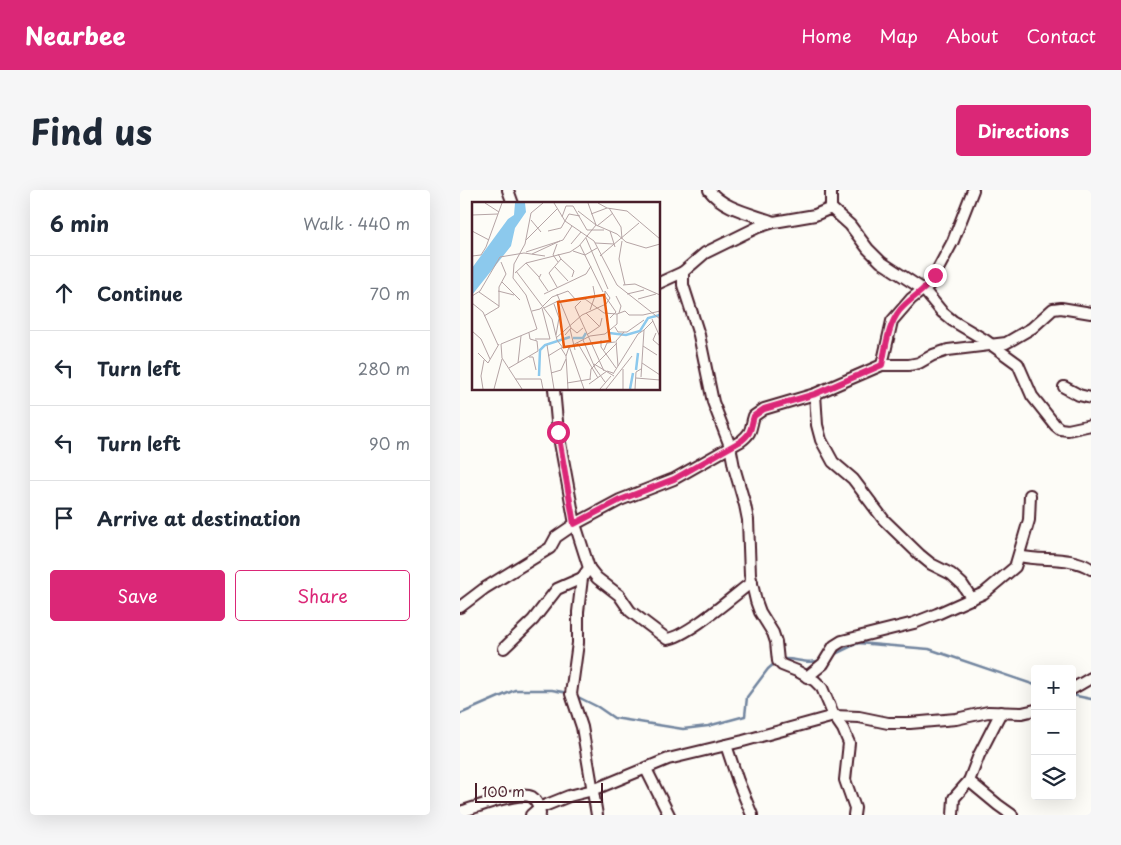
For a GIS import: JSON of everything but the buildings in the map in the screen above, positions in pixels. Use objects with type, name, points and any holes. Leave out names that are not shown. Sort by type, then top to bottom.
[{"type":"street","points":[[508,190],[512,202]]},
{"type":"street","points":[[709,190],[716,198],[737,209],[774,222]]},
{"type":"street","points":[[831,190],[831,208],[850,225],[868,249],[882,262],[924,290],[942,312],[953,321],[1018,364],[1032,396],[1055,425],[1060,429],[1068,430],[1091,425]]},
{"type":"street","points":[[882,365],[892,321],[911,299],[930,284],[953,241],[973,190]]},
{"type":"street","points":[[660,283],[683,272],[705,252],[758,228],[774,222],[815,215],[831,208]]},
{"type":"street","points":[[683,272],[684,290],[699,335],[713,402],[730,446],[746,512],[752,582],[760,612],[773,633],[778,661],[782,665],[807,676],[822,688],[834,716],[843,729],[849,743],[845,780],[854,808],[854,815]]},
{"type":"street","points":[[460,607],[485,588],[550,548],[556,537],[574,524],[620,500],[674,479],[748,435],[754,416],[764,409],[815,394],[882,365],[909,365],[948,350],[1006,343],[1032,328],[1053,309],[1061,308],[1091,313]]},
{"type":"street","points":[[1064,387],[1090,400]]},
{"type":"street","points":[[554,390],[558,432],[574,524],[589,568],[597,578],[619,595],[630,611],[667,639],[674,638],[697,624],[752,582]]},
{"type":"street","points":[[815,394],[817,426],[821,440],[833,462],[853,479],[884,520],[920,555],[951,574],[962,584],[972,598]]},
{"type":"street","points":[[807,676],[823,664],[834,646],[842,640],[914,623],[990,589],[1015,567],[1029,520],[1030,496]]},
{"type":"street","points":[[1019,556],[1062,560],[1080,564],[1091,569]]},
{"type":"street","points":[[589,568],[582,578],[578,612],[578,643],[571,694],[582,727],[597,815]]},
{"type":"street","points":[[504,648],[533,620],[557,588],[582,578]]},
{"type":"street","points":[[1076,687],[1091,678]]},
{"type":"street","points":[[460,812],[480,804],[518,796],[533,797],[537,813],[580,792],[593,790],[668,759],[834,716],[859,717],[888,723],[910,723],[956,719],[988,712],[1022,713],[1031,711]]},
{"type":"street","points":[[954,815],[954,798],[969,781],[979,755],[1001,712]]},
{"type":"street","points":[[726,745],[752,815]]},
{"type":"street","points":[[646,769],[668,815]]},
{"type":"street","points":[[969,781],[1012,815]]},
{"type":"waterway","points":[[833,655],[858,643],[929,649],[1031,684]]},
{"type":"waterway","points":[[782,659],[807,662],[821,660]]},
{"type":"waterway","points":[[576,696],[598,707],[614,718],[683,729],[708,726],[745,716],[747,697],[768,669],[775,663]]},
{"type":"waterway","points":[[460,714],[515,690],[552,690],[568,693]]},
{"type":"waterway","points":[[1076,696],[1091,699]]},
{"type":"route","points":[[558,432],[574,524],[620,500],[674,479],[741,441],[751,430],[754,416],[764,409],[815,394],[882,365],[892,321],[911,299],[930,284],[935,275]]}]
